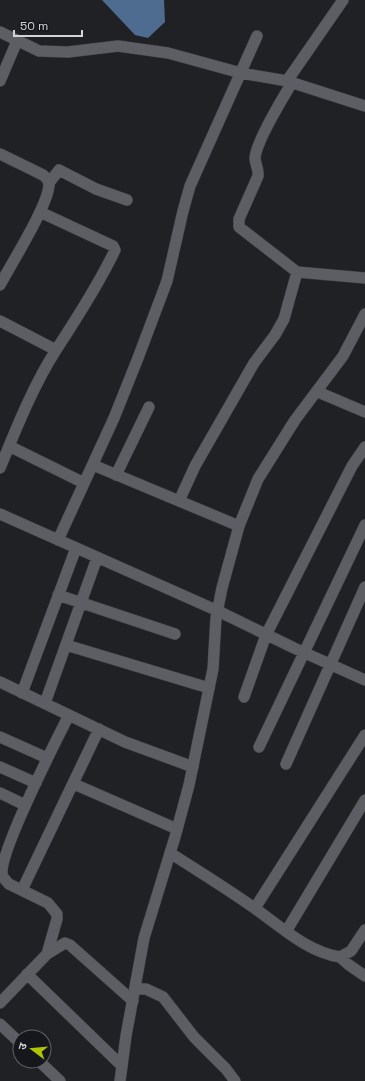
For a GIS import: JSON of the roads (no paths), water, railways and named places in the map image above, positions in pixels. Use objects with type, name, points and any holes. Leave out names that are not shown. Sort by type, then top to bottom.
[{"type":"street","points":[[287,81],[343,0]]},
{"type":"street","points":[[0,32],[39,51],[50,52],[129,46],[168,53],[242,73],[287,81],[365,106]]},
{"type":"street","points":[[58,540],[125,392],[167,281],[190,186],[242,73],[257,36]]},
{"type":"street","points":[[0,81],[17,41]]},
{"type":"street","points":[[287,81],[290,86],[271,119],[256,153],[255,161],[258,176],[238,224],[242,231],[297,272],[365,278]]},
{"type":"street","points":[[0,154],[43,175],[49,183]]},
{"type":"street","points":[[0,285],[40,212],[49,183],[59,170],[96,188],[127,200]]},
{"type":"street","points":[[0,468],[9,446],[56,350],[69,332],[115,248],[40,212]]},
{"type":"street","points":[[178,501],[195,466],[254,363],[275,336],[284,319],[297,272]]},
{"type":"street","points":[[120,1081],[144,938],[177,829],[193,767],[210,688],[218,611],[222,588],[239,526],[258,479],[296,420],[343,356],[365,314]]},
{"type":"street","points":[[0,321],[56,350]]},
{"type":"street","points":[[318,392],[365,412]]},
{"type":"street","points":[[116,475],[149,407]]},
{"type":"street","points":[[9,446],[84,483]]},
{"type":"street","points":[[244,697],[266,635],[352,466],[365,447]]},
{"type":"street","points":[[93,465],[239,526]]},
{"type":"street","points":[[0,514],[218,611],[266,635],[365,680]]},
{"type":"street","points":[[259,747],[303,652],[365,525]]},
{"type":"street","points":[[22,692],[76,548]]},
{"type":"street","points":[[45,703],[97,558]]},
{"type":"street","points":[[286,764],[332,664],[365,587]]},
{"type":"street","points":[[58,595],[175,634]]},
{"type":"street","points":[[66,645],[210,688]]},
{"type":"street","points":[[0,682],[145,750],[193,767]]},
{"type":"street","points":[[48,954],[58,919],[57,914],[48,903],[2,880],[2,873],[4,859],[25,804],[69,715]]},
{"type":"street","points":[[22,890],[99,729]]},
{"type":"street","points":[[255,908],[365,734]]},
{"type":"street","points":[[0,737],[47,758]]},
{"type":"street","points":[[0,767],[36,783]]},
{"type":"street","points":[[74,784],[177,829]]},
{"type":"street","points":[[0,793],[25,804]]},
{"type":"street","points":[[287,930],[327,866],[365,800]]},
{"type":"street","points":[[170,853],[319,950],[340,957],[365,976]]},
{"type":"street","points":[[340,957],[351,951],[365,930]]},
{"type":"street","points":[[0,1003],[48,954],[59,945],[65,943],[70,945],[133,1001]]},
{"type":"street","points":[[27,974],[122,1066]]},
{"type":"street","points":[[135,989],[146,989],[163,998],[194,1037],[226,1069],[235,1081]]},
{"type":"street","points":[[0,1024],[12,1035]]},
{"type":"street","points":[[47,1069],[60,1081]]},
{"type":"water","points":[[102,0],[164,0],[165,22],[148,38],[135,35]]}]
